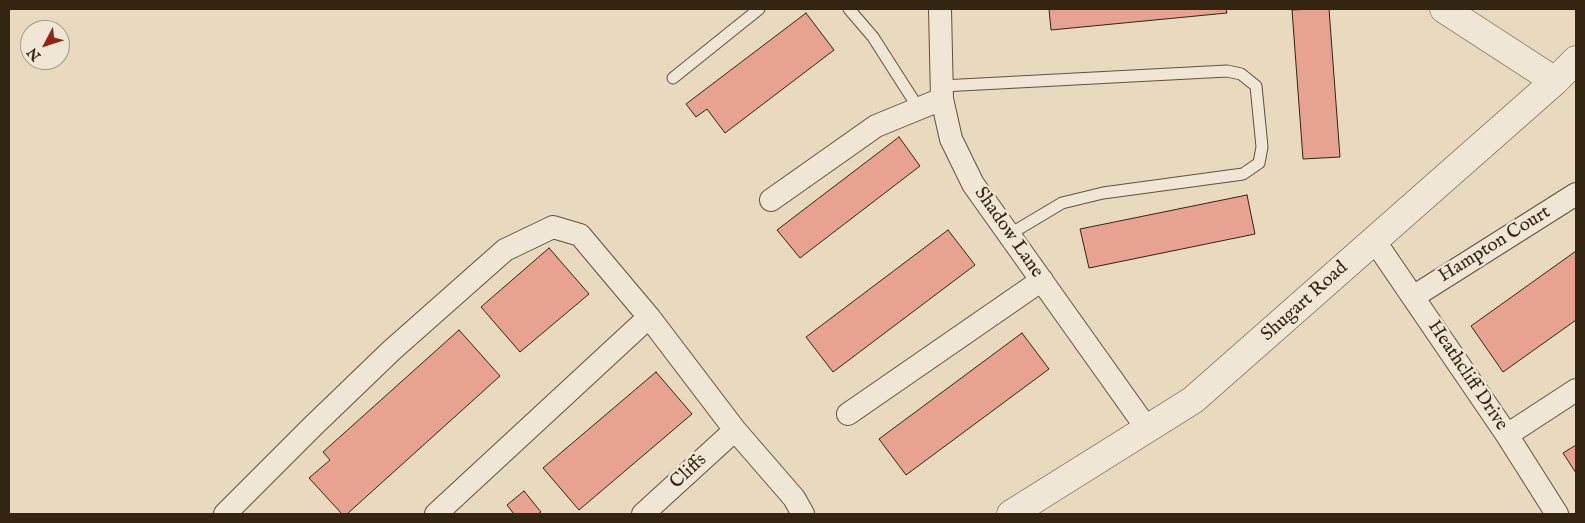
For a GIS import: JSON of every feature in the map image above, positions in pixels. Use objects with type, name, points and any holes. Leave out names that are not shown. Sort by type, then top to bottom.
[{"type":"street","name":"Shadow Lane","points":[[940,9],[942,92],[951,139],[973,184],[1148,430]]},
{"type":"street","points":[[1444,9],[1555,80]]},
{"type":"street","name":"Shugart Road","points":[[1011,514],[1194,400],[1576,60]]},
{"type":"street","points":[[771,200],[876,126],[919,109],[942,92]]},
{"type":"street","name":"Hampton Court","points":[[1413,297],[1576,194]]},
{"type":"street","points":[[225,514],[392,350],[498,256],[505,250],[552,227],[580,235],[649,317],[735,430],[794,498],[803,514]]},
{"type":"street","name":"Heathcliff Drive","points":[[1374,240],[1508,435],[1557,514]]},
{"type":"street","points":[[848,414],[1042,280]]},
{"type":"street","points":[[436,514],[649,317]]},
{"type":"street","points":[[1508,435],[1576,390]]},
{"type":"street","name":"Cliffs","points":[[644,514],[735,430]]},
{"type":"lane","points":[[673,78],[759,9]]},
{"type":"lane","points":[[849,9],[873,37],[919,109]]},
{"type":"lane","points":[[942,92],[1227,71],[1241,74],[1256,86],[1262,147],[1259,163],[1243,174],[1103,193],[1062,203],[1010,234]]},
{"type":"building","points":[[1049,9],[1226,9],[1227,13],[1051,30]]},
{"type":"building","points":[[1329,9],[1340,157],[1303,159],[1292,10]]},
{"type":"building","points":[[806,13],[834,50],[725,133],[707,109],[696,117],[686,104]]},
{"type":"building","points":[[899,137],[920,166],[800,258],[777,230]]},
{"type":"building","points":[[1247,195],[1255,234],[1089,268],[1080,229]]},
{"type":"building","points":[[948,230],[975,265],[833,372],[806,337]]},
{"type":"building","points":[[549,248],[589,294],[520,352],[481,307]]},
{"type":"building","points":[[1576,251],[1576,320],[1503,372],[1471,326]]},
{"type":"building","points":[[459,330],[500,376],[347,514],[342,514],[309,478],[330,460],[323,452]]},
{"type":"building","points":[[1022,333],[1049,369],[906,475],[879,439]]},
{"type":"building","points":[[656,372],[692,414],[579,510],[543,468]]},
{"type":"building","points":[[1576,445],[1576,473],[1563,453]]},
{"type":"building","points":[[524,491],[541,512],[538,514],[514,514],[507,505]]}]
